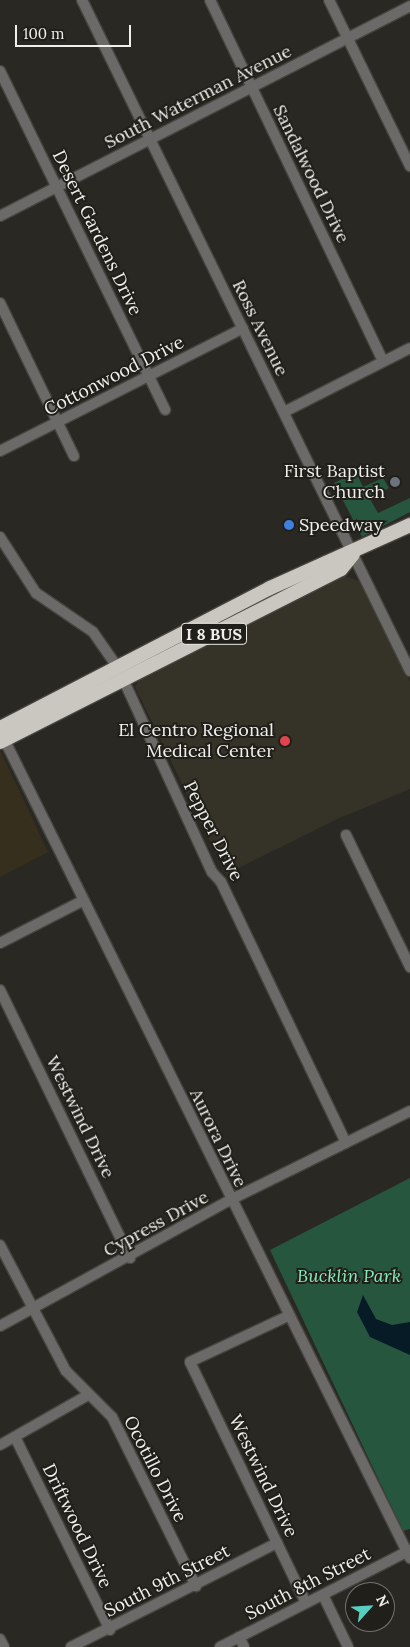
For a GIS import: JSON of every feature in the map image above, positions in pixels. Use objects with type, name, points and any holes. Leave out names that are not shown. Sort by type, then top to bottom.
[{"type":"highway","name":"I 8 BUS","points":[[1,735],[120,673],[232,607],[336,556],[353,554],[410,525]]},
{"type":"highway","name":"I 8 BUS","points":[[120,673],[239,621],[341,569],[353,554]]},
{"type":"highway","points":[[232,607],[239,621]]},
{"type":"street","name":"Ross Avenue","points":[[82,0],[410,671]]},
{"type":"street","name":"Sandalwood Drive","points":[[210,0],[383,361]]},
{"type":"street","points":[[329,0],[410,166]]},
{"type":"street","name":"South Waterman Avenue","points":[[0,216],[410,6]]},
{"type":"street","name":"Desert Gardens Drive","points":[[0,71],[165,410]]},
{"type":"street","points":[[0,303],[74,456]]},
{"type":"street","name":"Cottonwood Drive","points":[[0,452],[243,328]]},
{"type":"street","points":[[284,412],[410,348]]},
{"type":"street","name":"Pepper Drive","points":[[0,537],[36,593],[93,632],[120,673],[346,1143]]},
{"type":"street","name":"Aurora Drive","points":[[1,735],[84,900],[230,1200],[409,1553]]},
{"type":"street","points":[[346,835],[410,967]]},
{"type":"street","points":[[0,943],[84,900]]},
{"type":"street","name":"Westwind Drive","points":[[0,990],[130,1258]]},
{"type":"street","name":"Cypress Drive","points":[[0,1326],[130,1258],[230,1200],[410,1111]]},
{"type":"street","name":"Ocotillo Drive","points":[[0,1245],[66,1371],[112,1417],[196,1586]]},
{"type":"street","name":"Westwind Drive","points":[[288,1316],[190,1362],[306,1604]]},
{"type":"street","points":[[0,1445],[88,1395]]},
{"type":"street","name":"Driftwood Drive","points":[[15,1437],[110,1630]]},
{"type":"street","name":"South 9th Street","points":[[71,1647],[110,1630],[277,1543]]},
{"type":"street","name":"South 8th Street","points":[[220,1647],[242,1642],[306,1604],[409,1553]]},
{"type":"street","points":[[323,1595],[348,1647]]},
{"type":"street","points":[[0,1639],[4,1647]]},
{"type":"shaded area","name":"El Centro Regional Medical Center","points":[[344,576],[359,581],[410,681],[410,789],[335,820],[226,874],[135,687],[140,679]]},
{"type":"shaded area","points":[[0,750],[48,852],[0,877]]},
{"type":"green space","points":[[356,472],[363,487],[383,478],[389,488],[370,499],[378,513],[410,498],[410,512],[362,537],[334,483]]},
{"type":"green space","name":"Bucklin Park","points":[[410,1178],[410,1529],[403,1531],[270,1250]]},
{"type":"water","points":[[363,1295],[376,1319],[392,1325],[410,1322],[410,1355],[370,1337],[357,1312]]},
{"type":"place","name":"First Baptist Church","points":[[395,482]]},
{"type":"place","name":"Speedway","points":[[289,525]]},
{"type":"place","name":"El Centro Regional Medical Center","points":[[285,741]]}]
